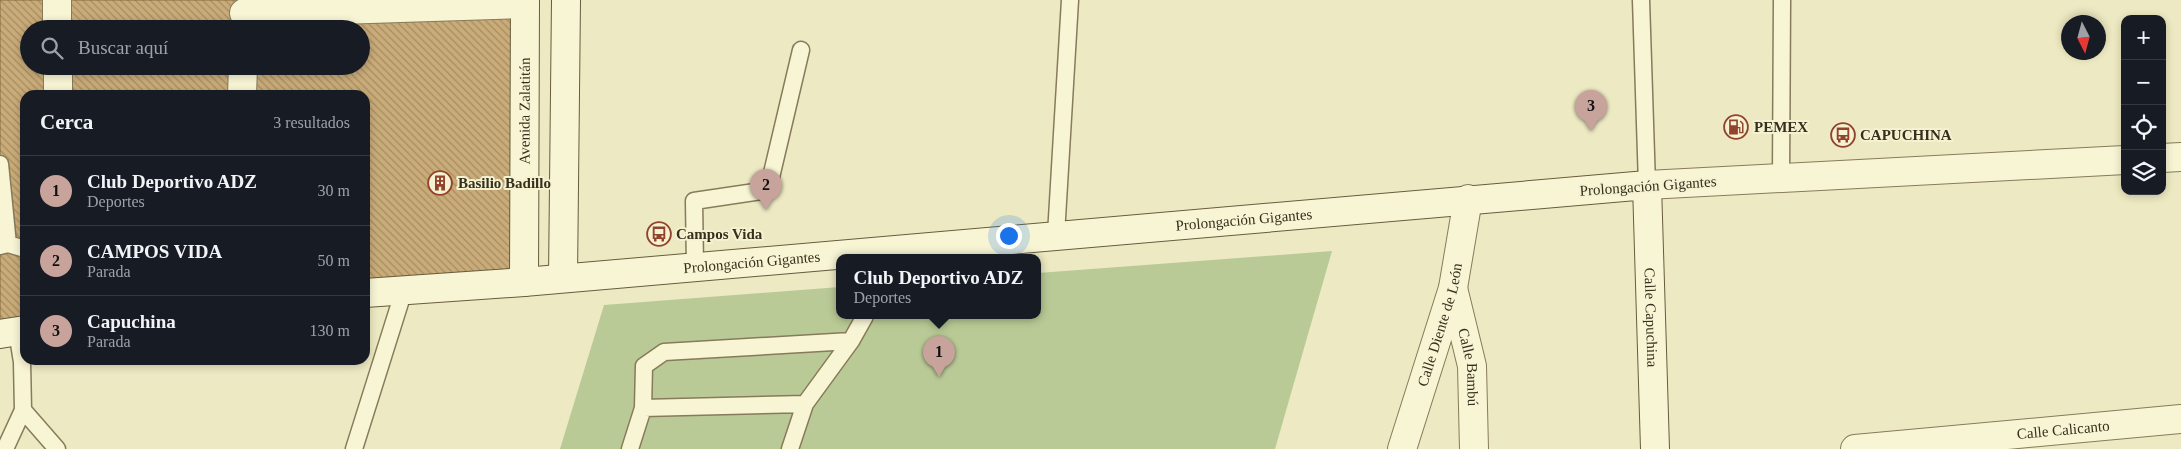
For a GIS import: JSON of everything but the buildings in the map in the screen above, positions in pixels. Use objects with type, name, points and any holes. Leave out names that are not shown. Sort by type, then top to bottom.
[{"type":"street","points":[[57,0],[57,20]]},
{"type":"street","points":[[563,278],[566,0]]},
{"type":"street","points":[[244,14],[524,2]]},
{"type":"street","name":"Avenida Zalatitán","points":[[524,2],[524,282]]},
{"type":"street","points":[[58,75],[58,90]]},
{"type":"street","points":[[242,90],[243,75]]},
{"type":"street","points":[[2166,158],[2181,157]]},
{"type":"street","name":"Prolongación Gigantes","points":[[885,254],[1056,234],[1647,185],[2121,160]]},
{"type":"street","name":"Calle Capuchina","points":[[1647,185],[1654,449]]},
{"type":"street","name":"Calle Diente de León","points":[[1402,449],[1453,288],[1468,199]]},
{"type":"street","name":"Prolongación Gigantes","points":[[370,293],[524,282],[695,266],[836,257]]},
{"type":"street","name":"Calle Bambú","points":[[1453,288],[1472,366],[1474,449]]},
{"type":"street","name":"Calle Calicanto","points":[[1855,449],[2181,419]]},
{"type":"lane","points":[[1056,234],[1070,0]]},
{"type":"lane","points":[[1641,0],[1647,185]]},
{"type":"lane","points":[[1781,178],[1782,0]]},
{"type":"lane","points":[[695,266],[694,201],[768,190],[801,50]]},
{"type":"lane","points":[[0,164],[4,245],[20,248]]},
{"type":"lane","points":[[354,449],[404,290]]},
{"type":"lane","points":[[790,449],[805,404],[851,341],[863,319]]},
{"type":"lane","points":[[14,332],[20,354]]},
{"type":"lane","points":[[630,449],[643,408],[644,366],[664,352],[851,341]]},
{"type":"lane","points":[[4,449],[23,410],[22,365]]},
{"type":"lane","points":[[643,408],[805,404]]},
{"type":"lane","points":[[23,410],[57,449]]},
{"type":"green space","points":[[1332,251],[1275,449],[560,449],[604,305],[836,287],[836,319],[1041,319],[1041,273]]},
{"type":"place","name":"PEMEX","points":[[1736,127]]},
{"type":"place","name":"Capuchina","points":[[1591,131]]},
{"type":"place","name":"CAPUCHINA","points":[[1843,135]]},
{"type":"place","name":"Basilio Badillo","points":[[440,183]]},
{"type":"place","name":"CAMPOS VIDA","points":[[766,210]]},
{"type":"place","name":"Campos Vida","points":[[659,234]]},
{"type":"place","name":"Club Deportivo ADZ","points":[[939,377]]}]
